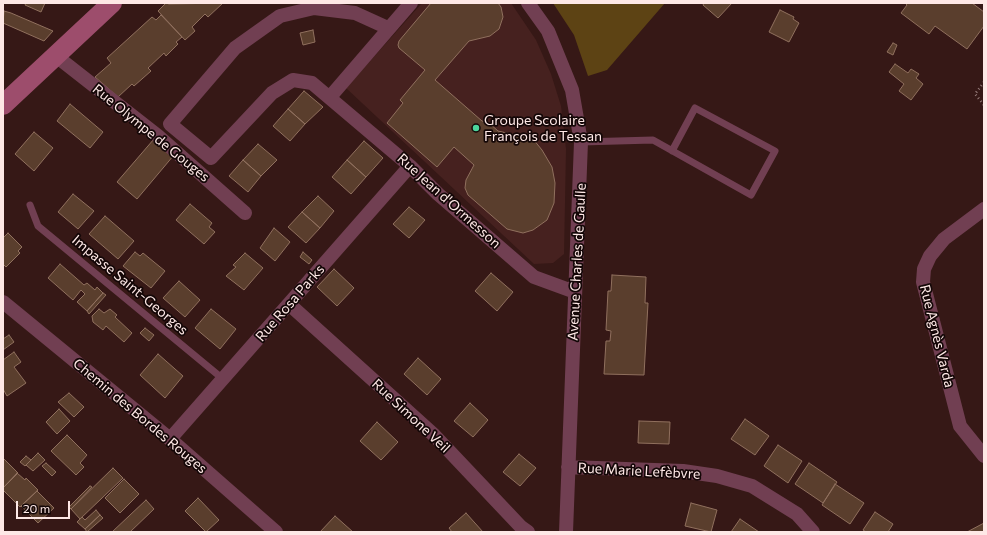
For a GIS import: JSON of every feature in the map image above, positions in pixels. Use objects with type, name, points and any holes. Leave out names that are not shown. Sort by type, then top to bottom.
[{"type":"street","points":[[3,105],[112,3]]},
{"type":"street","points":[[330,97],[411,3]]},
{"type":"street","name":"Avenue Charles de Gaulle","points":[[528,3],[548,31],[572,90],[581,142],[566,532]]},
{"type":"street","name":"Rue Olympe de Gouges","points":[[293,80],[272,93],[211,158],[170,124],[235,48],[280,16],[314,8],[355,13],[388,28]]},
{"type":"street","name":"Rue Olympe de Gouges","points":[[56,56],[158,136],[245,213]]},
{"type":"street","name":"Rue Jean d'Ormesson","points":[[293,80],[312,83],[330,97],[410,166],[438,194],[534,277],[575,292]]},
{"type":"street","name":"Rue Rosa Parks","points":[[170,439],[410,166]]},
{"type":"street","name":"Rue Agnès Varda","points":[[984,209],[944,240],[930,256],[924,269],[923,282],[960,426],[984,456]]},
{"type":"street","name":"Chemin des Bordes Rouges","points":[[3,302],[170,439],[276,532]]},
{"type":"street","name":"Rue Simone Veil","points":[[288,304],[434,435],[521,527],[528,532]]},
{"type":"street","name":"Rue Marie Lefèbvre","points":[[568,467],[683,471],[717,476],[752,486],[797,514],[813,532]]},
{"type":"lane","points":[[581,142],[654,140],[672,151],[751,195],[775,151],[695,108],[672,151]]},
{"type":"lane","name":"Impasse Saint-Georges","points":[[30,205],[38,226],[223,379]]},
{"type":"path","points":[[984,82],[975,94],[984,105]]},
{"type":"shaded area","name":"Groupe Scolaire François de Tessan","points":[[422,3],[511,3],[536,40],[551,74],[561,106],[566,149],[564,254],[553,263],[534,264],[346,88]]},
{"type":"shaded area","points":[[553,3],[665,3],[607,70],[588,76],[574,35]]},
{"type":"building","points":[[26,3],[45,3],[41,12],[25,5]]},
{"type":"building","points":[[166,3],[223,3],[208,17],[205,14],[192,27],[195,31],[185,40],[158,11]]},
{"type":"building","points":[[431,3],[498,3],[501,7],[503,17],[499,29],[490,36],[469,41],[435,80],[482,121],[489,123],[498,131],[533,139],[542,150],[552,167],[555,183],[554,203],[547,220],[533,230],[523,233],[507,229],[468,195],[465,188],[466,180],[474,165],[454,147],[437,167],[387,123],[403,103],[400,100],[425,70],[399,48],[398,45],[399,41]]},
{"type":"building","points":[[704,3],[732,3],[718,18],[703,5]]},
{"type":"building","points":[[905,3],[972,3],[984,12],[984,26],[967,49],[935,26],[929,34],[901,13],[907,5]]},
{"type":"building","points":[[780,10],[794,17],[793,19],[799,23],[789,42],[769,32]]},
{"type":"building","points":[[4,11],[53,31],[44,41],[3,23]]},
{"type":"building","points":[[161,15],[182,37],[176,42],[178,44],[166,56],[164,53],[148,68],[151,71],[134,86],[132,84],[118,97],[95,77],[111,63],[107,58],[152,17],[156,20]]},
{"type":"building","points":[[313,30],[315,42],[303,45],[300,33]]},
{"type":"building","points":[[893,43],[897,45],[893,55],[887,52]]},
{"type":"building","points":[[895,64],[908,73],[911,69],[919,74],[916,78],[923,84],[911,100],[899,91],[904,84],[889,72]]},
{"type":"building","points":[[304,91],[323,107],[305,124],[288,109]]},
{"type":"building","points":[[70,104],[103,132],[90,148],[57,121]]},
{"type":"building","points":[[288,109],[305,124],[290,141],[273,126]]},
{"type":"building","points":[[34,132],[53,148],[34,171],[15,154]]},
{"type":"building","points":[[154,139],[174,155],[137,199],[117,182]]},
{"type":"building","points":[[364,141],[383,158],[366,177],[347,160]]},
{"type":"building","points":[[258,144],[277,160],[261,176],[243,160]]},
{"type":"building","points":[[243,160],[261,176],[248,192],[229,176]]},
{"type":"building","points":[[347,160],[366,177],[351,194],[332,177]]},
{"type":"building","points":[[73,194],[94,211],[78,229],[58,212]]},
{"type":"building","points":[[318,196],[334,211],[320,228],[302,212]]},
{"type":"building","points":[[190,204],[212,223],[209,227],[215,232],[204,244],[176,220]]},
{"type":"building","points":[[409,207],[425,220],[409,238],[393,224]]},
{"type":"building","points":[[302,212],[320,228],[306,243],[288,227]]},
{"type":"building","points":[[105,216],[134,241],[118,259],[89,234]]},
{"type":"building","points":[[274,228],[290,242],[275,261],[260,248]]},
{"type":"building","points":[[8,233],[22,247],[18,251],[20,253],[6,267],[3,264],[3,238]]},
{"type":"building","points":[[135,252],[140,256],[143,253],[165,271],[151,288],[123,266]]},
{"type":"building","points":[[303,252],[312,260],[309,264],[300,257]]},
{"type":"building","points":[[245,253],[263,268],[244,290],[226,276],[236,267],[233,265]]},
{"type":"building","points":[[60,264],[84,285],[87,283],[95,290],[97,287],[103,293],[87,311],[77,302],[85,294],[81,290],[73,300],[48,278]]},
{"type":"building","points":[[334,269],[354,288],[337,306],[317,287]]},
{"type":"building","points":[[491,273],[513,292],[497,311],[475,291]]},
{"type":"building","points":[[612,275],[646,277],[645,303],[648,303],[644,375],[604,374],[606,341],[610,341],[611,331],[606,330],[608,291],[611,291]]},
{"type":"building","points":[[179,281],[200,300],[185,317],[163,298]]},
{"type":"building","points":[[103,293],[106,295],[89,314],[87,311]]},
{"type":"building","points":[[99,309],[104,313],[110,309],[117,315],[115,317],[132,333],[124,342],[106,326],[103,330],[93,322],[92,316]]},
{"type":"building","points":[[211,309],[236,329],[220,349],[195,328]]},
{"type":"building","points":[[145,328],[154,335],[149,341],[140,333]]},
{"type":"building","points":[[9,335],[14,342],[3,350],[3,339]]},
{"type":"building","points":[[14,352],[21,362],[14,367],[26,383],[7,396],[3,389],[3,360]]},
{"type":"building","points":[[158,354],[183,376],[165,398],[140,375]]},
{"type":"building","points":[[418,358],[441,379],[427,395],[404,374]]},
{"type":"building","points":[[69,393],[84,407],[74,417],[58,402]]},
{"type":"building","points":[[470,403],[488,420],[473,437],[454,421]]},
{"type":"building","points":[[59,409],[70,421],[57,434],[46,422]]},
{"type":"building","points":[[745,419],[769,436],[755,455],[731,439]]},
{"type":"building","points":[[639,421],[670,422],[669,444],[638,443]]},
{"type":"building","points":[[377,422],[398,442],[381,460],[360,441]]},
{"type":"building","points":[[67,435],[87,455],[80,463],[84,467],[76,475],[51,451]]},
{"type":"building","points":[[778,445],[802,461],[788,483],[764,466]]},
{"type":"building","points":[[38,453],[45,460],[33,471],[26,465]]},
{"type":"building","points":[[519,454],[536,468],[520,486],[503,472]]},
{"type":"building","points":[[26,456],[31,460],[25,466],[20,462]]},
{"type":"building","points":[[3,458],[18,473],[3,488]]},
{"type":"building","points":[[46,463],[56,472],[52,476],[42,466]]},
{"type":"building","points":[[809,463],[837,482],[823,503],[795,484]]},
{"type":"building","points":[[113,468],[123,478],[80,519],[71,509]]},
{"type":"building","points":[[17,473],[25,480],[26,478],[38,490],[20,507],[3,490],[3,488]]},
{"type":"building","points":[[124,479],[139,494],[120,513],[105,498]]},
{"type":"building","points":[[835,484],[864,503],[850,524],[822,505]]},
{"type":"building","points":[[90,486],[92,487],[71,509],[69,507]]},
{"type":"building","points":[[37,491],[54,508],[38,523],[21,506]]},
{"type":"building","points":[[198,498],[219,520],[206,532],[185,511]]},
{"type":"building","points":[[146,500],[154,509],[130,532],[112,532]]},
{"type":"building","points":[[691,503],[717,510],[711,532],[685,526]]},
{"type":"building","points":[[96,510],[100,515],[85,529],[77,522],[82,517],[85,520]]},
{"type":"building","points":[[875,512],[893,524],[888,532],[866,532],[863,530]]},
{"type":"building","points":[[466,513],[483,532],[452,532],[449,528]]},
{"type":"building","points":[[100,515],[103,518],[87,532],[85,529]]},
{"type":"building","points":[[335,516],[353,532],[320,532]]},
{"type":"building","points":[[740,519],[759,532],[731,532]]},
{"type":"building","points":[[984,523],[984,532],[967,532]]},
{"type":"place","name":"Groupe Scolaire François de Tessan","points":[[476,128]]}]
